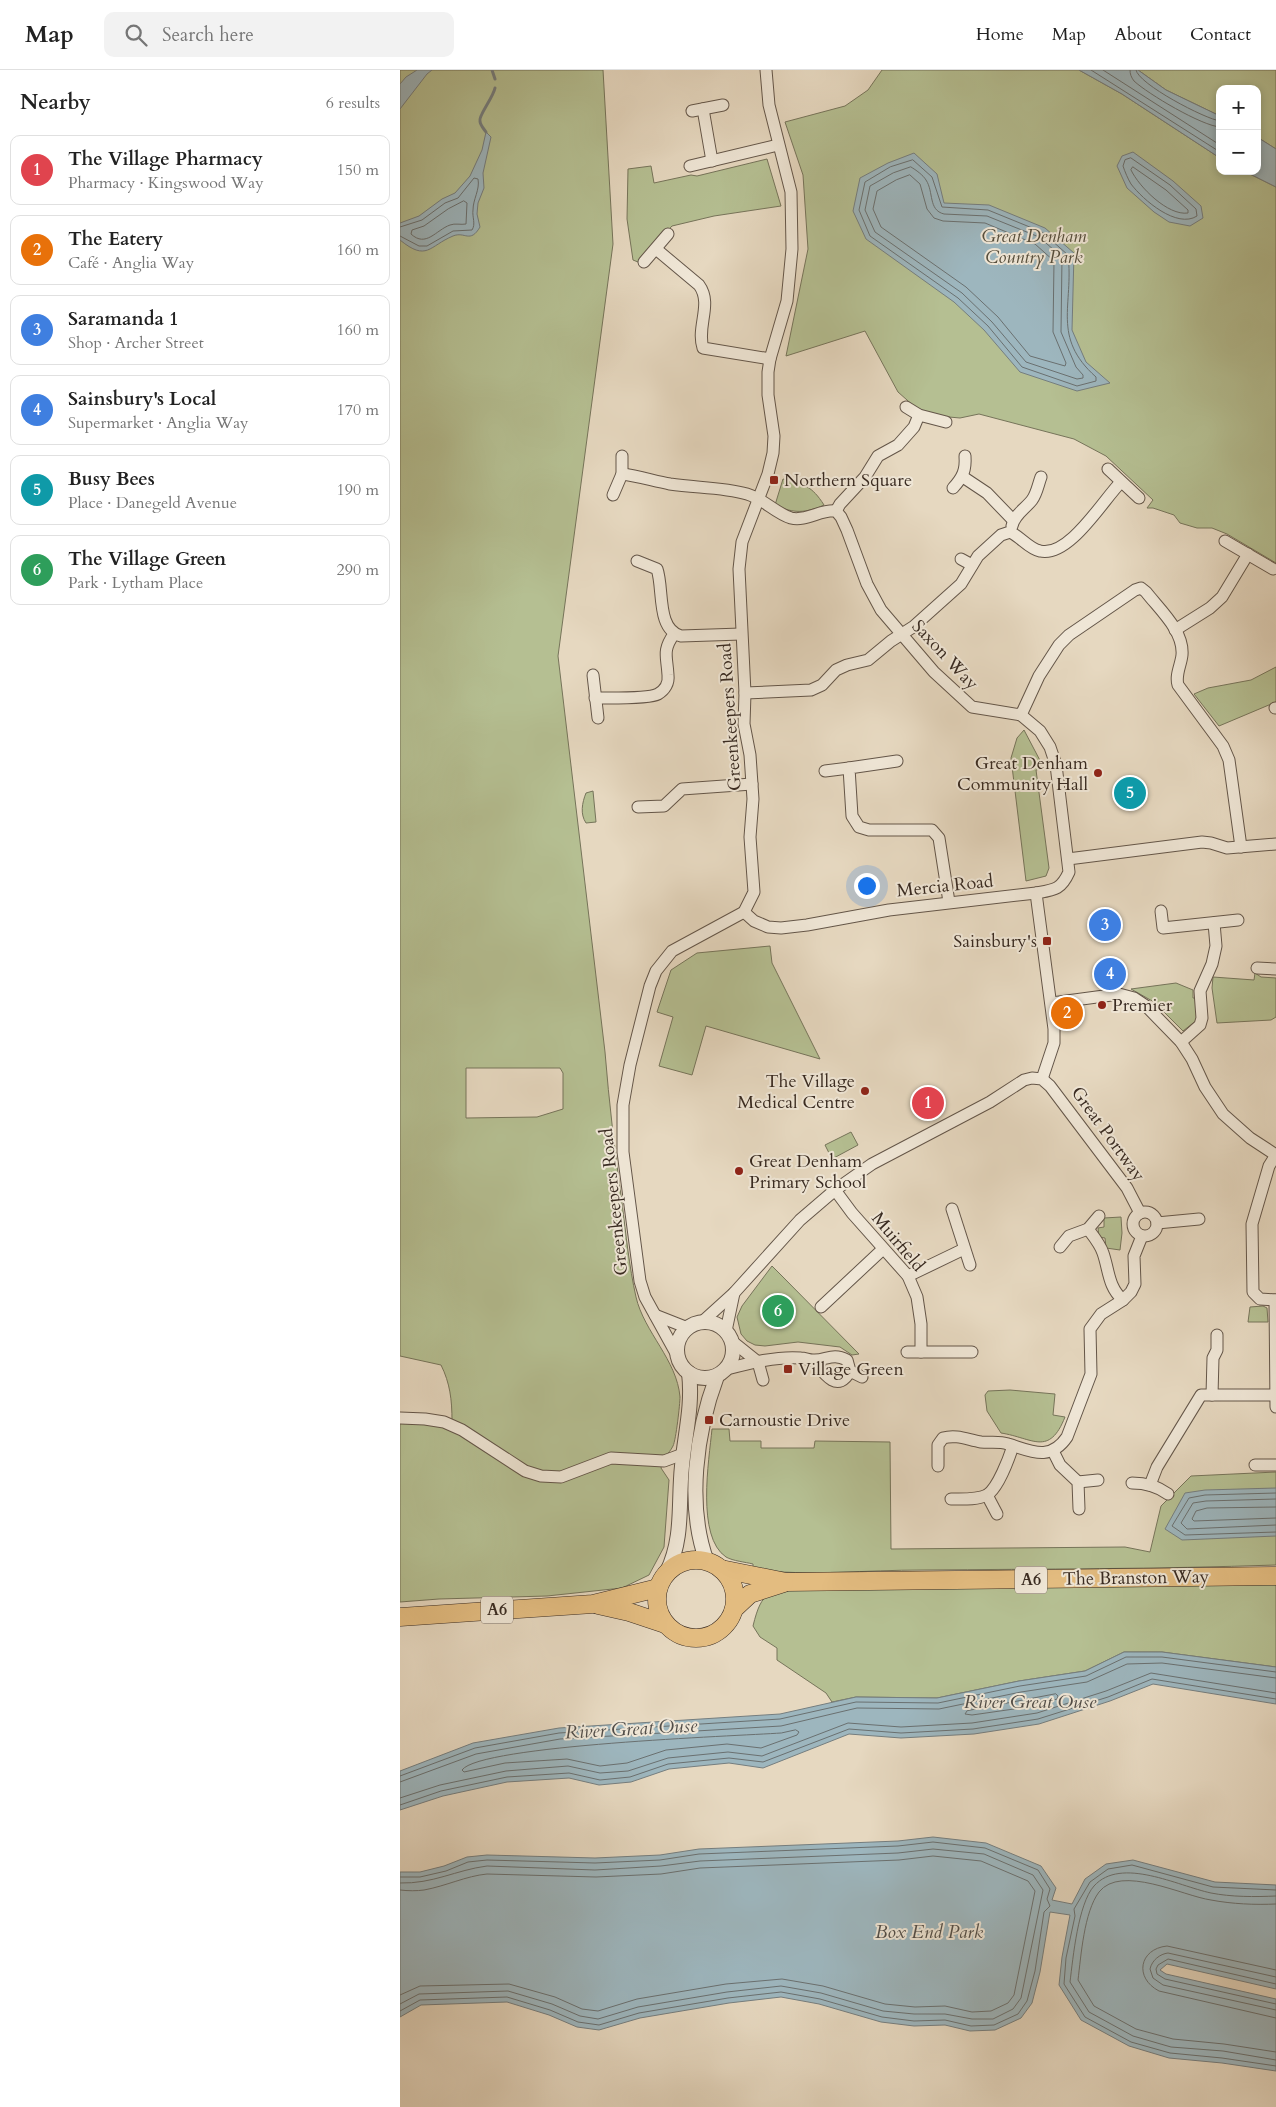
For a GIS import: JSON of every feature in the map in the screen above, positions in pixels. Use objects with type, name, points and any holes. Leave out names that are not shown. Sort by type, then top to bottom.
[{"type":"highway","points":[[686,1561],[714,1565],[731,1580],[735,1594],[734,1609],[730,1620],[721,1630],[710,1636],[698,1639],[686,1638],[674,1633],[665,1624],[659,1613],[656,1601],[658,1588],[667,1572],[676,1565],[686,1561]]},
{"type":"highway","name":"The Branston Way","points":[[714,1565],[786,1582],[1276,1576]]},
{"type":"highway","name":"The Branston Way","points":[[734,1609],[750,1594],[786,1582]]},
{"type":"highway","name":"A6","points":[[400,1617],[593,1604],[638,1595],[658,1588]]},
{"type":"highway","name":"A6","points":[[593,1604],[629,1612],[665,1624]]},
{"type":"street","name":"Greenkeepers Road","points":[[678,1355],[645,1297],[640,1281],[624,1152],[624,1105],[630,1065],[650,986],[656,971],[672,951],[744,912],[754,892],[750,837],[753,810],[752,784],[750,755],[744,724],[745,693],[741,634],[740,557],[742,542],[773,453],[774,436],[768,395],[770,359],[787,301],[792,249],[791,192],[769,105],[766,70]]},
{"type":"street","points":[[712,161],[698,110],[723,105]]},
{"type":"street","points":[[690,166],[778,145]]},
{"type":"street","points":[[644,262],[668,234]]},
{"type":"street","points":[[656,249],[703,291],[705,300],[700,341],[703,348],[770,359]]},
{"type":"street","points":[[906,407],[919,415],[946,422]]},
{"type":"street","points":[[622,474],[643,476],[670,484],[740,492],[767,503],[776,511],[791,518],[800,518],[829,510],[836,511],[865,477],[878,456],[898,445],[914,427],[919,415]]},
{"type":"street","points":[[614,495],[622,474],[622,456]]},
{"type":"street","points":[[953,488],[963,477],[966,466],[965,456]]},
{"type":"street","points":[[1108,469],[1138,498]]},
{"type":"street","points":[[963,477],[987,493],[1013,520]]},
{"type":"street","points":[[1010,532],[1013,520],[1036,493],[1041,477]]},
{"type":"street","points":[[745,693],[811,690],[817,688],[836,670],[847,664],[868,660],[914,627],[962,584],[978,556],[1001,535],[1010,532],[1020,536],[1035,550],[1042,552],[1052,551],[1076,535],[1120,482]]},
{"type":"street","name":"Saxon Way","points":[[836,511],[847,530],[867,584],[881,610],[934,672],[966,704],[982,710],[1007,711],[1021,714]]},
{"type":"street","points":[[1225,541],[1273,569]]},
{"type":"street","points":[[1176,630],[1210,608],[1222,597],[1248,554]]},
{"type":"street","points":[[961,560],[972,565]]},
{"type":"street","points":[[637,561],[657,569],[660,580],[662,612],[665,621],[674,634],[680,636],[741,634]]},
{"type":"street","points":[[814,1361],[831,1380],[838,1381],[846,1378],[850,1371],[847,1360],[840,1356],[828,1356],[814,1361],[801,1358],[758,1362],[707,1378],[698,1377],[689,1373],[682,1365],[678,1355],[678,1345],[681,1335],[688,1328],[702,1322],[734,1293],[800,1220],[835,1190],[872,1164],[990,1102],[1024,1080],[1032,1078],[1042,1080],[1054,1043],[1052,1003],[1036,893],[1061,886],[1069,872],[1056,765],[1050,747],[1040,731],[1021,714],[1039,676],[1069,635],[1134,590],[1141,588],[1146,592],[1176,630],[1182,643],[1182,656],[1176,680],[1223,746],[1229,760],[1241,847]]},
{"type":"street","points":[[595,698],[657,694],[666,687],[668,677],[665,656],[667,645],[674,634]]},
{"type":"street","points":[[593,675],[598,718]]},
{"type":"street","points":[[825,771],[897,761]]},
{"type":"street","points":[[848,768],[852,816],[859,827],[870,830],[932,830],[939,838],[949,902]]},
{"type":"street","points":[[638,807],[664,806],[682,788],[752,784]]},
{"type":"street","points":[[1068,859],[1202,842],[1211,842],[1227,848],[1276,844]]},
{"type":"street","name":"Mercia Road","points":[[744,912],[754,921],[768,927],[781,928],[889,910],[1036,893]]},
{"type":"street","points":[[1161,911],[1163,928],[1238,920]]},
{"type":"street","points":[[1181,1042],[1200,1025],[1202,1018],[1200,991],[1212,964],[1216,946],[1214,922]]},
{"type":"street","points":[[1257,968],[1276,969]]},
{"type":"street","points":[[1052,1003],[1104,995],[1127,995],[1146,1006],[1181,1042],[1192,1059],[1205,1087],[1223,1114],[1250,1138],[1276,1155],[1269,1166],[1252,1224],[1253,1292],[1260,1299],[1275,1300],[1276,1407]]},
{"type":"street","name":"Great Portway","points":[[1042,1080],[1050,1086],[1068,1107],[1127,1188],[1140,1214]]},
{"type":"street","name":"Muirfield","points":[[835,1190],[883,1249],[899,1263],[908,1276],[918,1298],[922,1324],[921,1352]]},
{"type":"street","points":[[952,1209],[970,1265]]},
{"type":"street","points":[[1142,1236],[1133,1228],[1134,1219],[1140,1214],[1151,1214],[1157,1223]]},
{"type":"street","points":[[1060,1247],[1069,1236],[1088,1229],[1099,1216]]},
{"type":"street","points":[[1157,1223],[1199,1219]]},
{"type":"street","points":[[1142,1236],[1152,1234],[1157,1223]]},
{"type":"street","points":[[1088,1229],[1104,1254],[1115,1293],[1123,1300]]},
{"type":"street","points":[[938,1466],[938,1445],[943,1438],[951,1436],[980,1442],[1000,1442],[1030,1452],[1054,1451],[1061,1446],[1067,1437],[1091,1374],[1090,1329],[1101,1314],[1123,1300],[1131,1292],[1135,1284],[1134,1256],[1142,1236]]},
{"type":"street","points":[[821,1307],[840,1298],[883,1249]]},
{"type":"street","points":[[908,1276],[964,1249]]},
{"type":"street","points":[[714,1565],[701,1544],[696,1508],[697,1458],[701,1424],[722,1372],[732,1361],[734,1352],[729,1336],[734,1293]]},
{"type":"street","points":[[655,1315],[688,1328]]},
{"type":"street","points":[[702,1322],[719,1325],[758,1362],[763,1380]]},
{"type":"street","points":[[1212,1395],[1213,1358],[1217,1350],[1217,1335]]},
{"type":"street","points":[[907,1352],[972,1352]]},
{"type":"street","points":[[850,1371],[862,1377]]},
{"type":"street","points":[[667,1572],[678,1545],[683,1454],[691,1402],[689,1373]]},
{"type":"street","points":[[1150,1485],[1156,1466],[1201,1395],[1276,1395]]},
{"type":"street","points":[[400,1418],[444,1422],[462,1430],[525,1471],[541,1476],[561,1477],[611,1458],[664,1461],[683,1454]]},
{"type":"street","points":[[926,1444],[938,1445]]},
{"type":"street","points":[[951,1499],[977,1498],[987,1495],[994,1487],[1013,1446]]},
{"type":"street","points":[[1054,1451],[1060,1465],[1078,1482],[1079,1509]]},
{"type":"street","points":[[664,1461],[681,1476]]},
{"type":"street","points":[[1255,1465],[1276,1465]]},
{"type":"street","points":[[1078,1482],[1098,1480]]},
{"type":"street","points":[[1132,1483],[1158,1487],[1168,1494]]},
{"type":"street","points":[[987,1495],[997,1514]]},
{"type":"green space","points":[[400,70],[603,70],[613,244],[558,656],[631,1274],[640,1310],[673,1371],[680,1397],[674,1442],[663,1460],[661,1468],[669,1480],[664,1547],[649,1575],[622,1588],[547,1596],[400,1602],[400,1414],[452,1421],[452,1406],[447,1378],[441,1365],[400,1356]],"holes":[[[466,1068],[560,1068],[563,1073],[563,1109],[537,1117],[466,1118]]]},
{"type":"green space","name":"Great Denham Country Park","points":[[882,70],[1079,70],[1122,94],[1216,155],[1216,175],[1252,175],[1276,187],[1276,563],[1227,534],[1212,528],[1197,528],[1180,523],[1174,515],[1153,508],[1147,508],[1153,500],[1106,456],[1074,439],[979,414],[960,418],[938,416],[916,408],[898,392],[865,331],[786,356],[808,249],[803,175],[785,122],[845,106],[868,90]]},
{"type":"green space","points":[[1138,70],[1276,70],[1276,149],[1261,140],[1261,85],[1216,85],[1216,114],[1166,90]]},
{"type":"green space","points":[[767,159],[781,206],[714,216],[672,226],[638,262],[633,260],[627,219],[628,169],[651,166],[654,183],[691,175],[697,176]]},
{"type":"green space","points":[[783,479],[797,482],[807,487],[824,505],[811,510],[794,511],[775,505]]},
{"type":"green space","points":[[1276,667],[1276,702],[1219,726],[1194,694],[1208,688],[1251,680]]},
{"type":"green space","points":[[1024,730],[1044,768],[1036,770],[1049,868],[1046,876],[1026,881],[1011,758],[1017,738]]},
{"type":"green space","points":[[593,791],[596,822],[586,823],[582,812],[583,801],[586,793]]},
{"type":"green space","points":[[770,946],[772,963],[820,1059],[706,1026],[692,1075],[659,1066],[673,1017],[657,1012],[671,970],[697,953]]},
{"type":"green space","points":[[1255,973],[1261,977],[1276,978],[1276,1017],[1271,1020],[1217,1023],[1212,988],[1213,977],[1254,980]]},
{"type":"green space","points":[[1176,983],[1193,990],[1193,998],[1196,998],[1197,1020],[1183,1031],[1154,1002],[1131,989]]},
{"type":"green space","points":[[851,1132],[858,1145],[832,1159],[825,1145]]},
{"type":"green space","points":[[1121,1217],[1120,1250],[1106,1248],[1105,1238],[1099,1237],[1098,1228],[1104,1227],[1104,1218]]},
{"type":"green space","points":[[772,1266],[859,1354],[852,1355],[840,1347],[798,1342],[765,1346],[755,1345],[747,1341],[741,1334],[737,1317],[742,1306]]},
{"type":"green space","points":[[1263,1306],[1267,1308],[1268,1322],[1248,1322],[1250,1307]]},
{"type":"green space","points":[[1010,1390],[1055,1394],[1053,1415],[1065,1417],[1053,1437],[1039,1442],[1001,1433],[987,1411],[985,1395],[988,1391]]},
{"type":"green space","points":[[712,1429],[729,1429],[730,1441],[761,1441],[761,1448],[814,1448],[815,1441],[890,1442],[891,1549],[1125,1547],[1150,1552],[1161,1506],[1191,1476],[1276,1472],[1276,1565],[902,1570],[817,1573],[753,1570],[753,1564],[726,1557],[717,1547],[711,1533],[708,1516],[707,1478]]},
{"type":"green space","points":[[1276,1582],[1276,1667],[1162,1652],[1124,1652],[1085,1671],[1019,1681],[937,1698],[856,1697],[832,1702],[826,1693],[777,1660],[777,1648],[760,1637],[753,1626],[760,1605],[769,1595],[782,1590],[803,1587]]},
{"type":"water","points":[[417,70],[432,70],[400,109],[400,84],[406,77]]},
{"type":"water","points":[[1079,70],[1138,70],[1166,90],[1216,114],[1216,155],[1122,94]]},
{"type":"water","points":[[486,132],[491,137],[483,173],[484,188],[478,203],[477,214],[480,227],[473,235],[453,236],[428,250],[422,251],[409,247],[400,240],[400,223],[419,216],[442,199],[455,193],[470,176],[482,150]]},
{"type":"water","points":[[1261,140],[1276,149],[1276,187],[1252,175],[1261,175]]},
{"type":"water","points":[[1133,152],[1173,181],[1201,206],[1203,218],[1190,226],[1169,222],[1154,212],[1127,188],[1117,166],[1122,156]]},
{"type":"water","points":[[914,153],[937,174],[944,203],[989,205],[1045,228],[1074,253],[1072,330],[1086,362],[1110,383],[1077,391],[1020,372],[984,330],[954,302],[866,239],[853,211],[860,178],[888,163]]},
{"type":"water","points":[[1276,1488],[1276,1536],[1182,1540],[1165,1529],[1185,1493],[1205,1490]]},
{"type":"water","name":"River Great Ouse","points":[[1124,1652],[1162,1652],[1276,1667],[1276,1704],[1153,1684],[1110,1701],[1039,1724],[974,1734],[901,1738],[849,1734],[763,1768],[729,1763],[669,1769],[631,1782],[599,1785],[569,1778],[507,1782],[443,1796],[400,1810],[400,1771],[473,1743],[559,1728],[780,1714],[856,1697],[937,1698],[1019,1681],[1085,1671]]},
{"type":"water","name":"Box End Park","points":[[933,1837],[986,1843],[1041,1866],[1056,1888],[1052,1900],[1072,1904],[1085,1879],[1106,1864],[1133,1860],[1215,1882],[1276,1885],[1276,1989],[1167,1964],[1160,1970],[1166,1974],[1276,1999],[1276,2071],[1169,2058],[1129,2046],[1081,2020],[1059,1985],[1070,1915],[1050,1912],[1040,1972],[1032,2003],[1021,2018],[995,2030],[970,2031],[945,2025],[914,2026],[881,2022],[819,2004],[781,1997],[729,2003],[640,2018],[599,2030],[577,2027],[549,2015],[507,2002],[421,2005],[400,2017],[400,1872],[420,1872],[444,1866],[467,1857],[487,1855],[595,1858],[660,1855],[699,1849],[898,1841]]},
{"type":"waterway","points":[[492,70],[495,79]]},
{"type":"waterway","points":[[486,132],[480,119],[495,88]]},
{"type":"place","name":"Northern Square","points":[[774,480]]},
{"type":"place","name":"Great Denham Community Hall","points":[[1098,773]]},
{"type":"place","name":"Busy Bees","points":[[1130,793]]},
{"type":"place","name":"Saramanda 1","points":[[1105,925]]},
{"type":"place","name":"Sainsbury's","points":[[1047,941]]},
{"type":"place","name":"Sainsbury's Local","points":[[1110,974]]},
{"type":"place","name":"Premier","points":[[1102,1005]]},
{"type":"place","name":"The Eatery","points":[[1067,1013]]},
{"type":"place","name":"The Village Medical Centre","points":[[865,1091]]},
{"type":"place","name":"The Village Pharmacy","points":[[928,1103]]},
{"type":"place","name":"Great Denham Primary School","points":[[739,1171]]},
{"type":"place","name":"The Village Green","points":[[778,1311]]},
{"type":"place","name":"Village Green","points":[[788,1369]]},
{"type":"place","name":"Carnoustie Drive","points":[[709,1420]]}]
